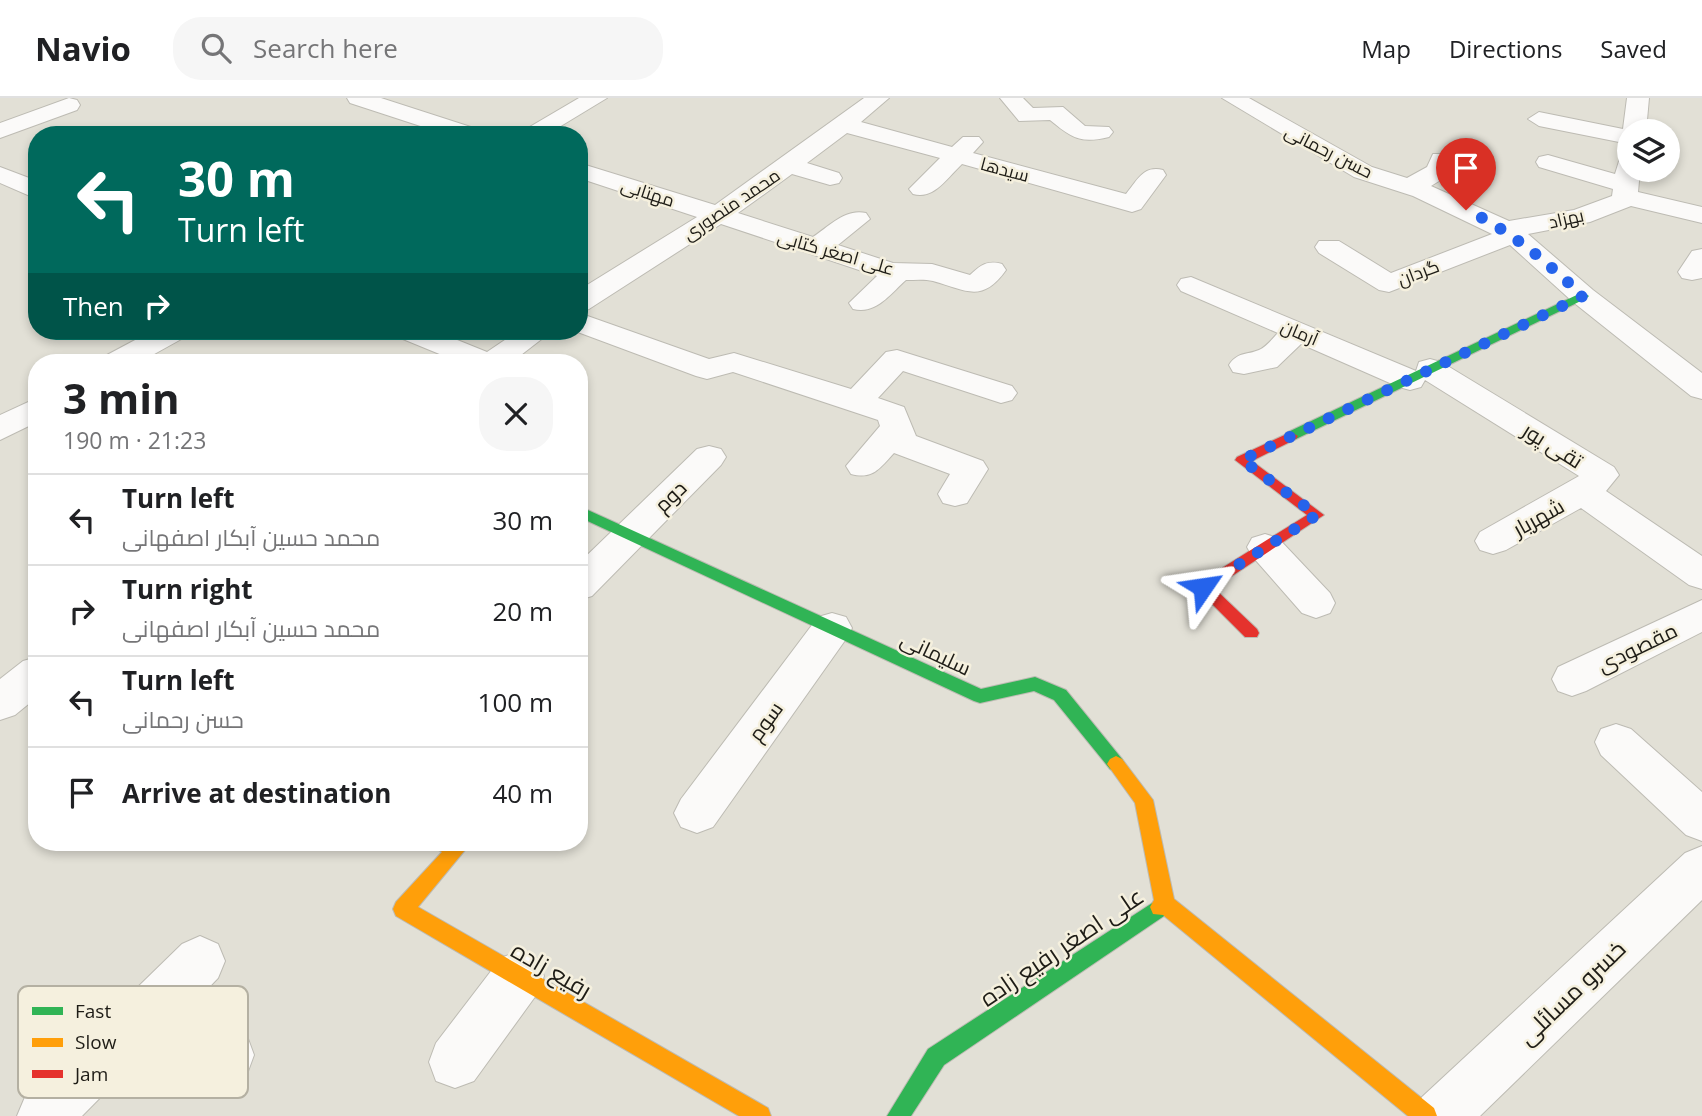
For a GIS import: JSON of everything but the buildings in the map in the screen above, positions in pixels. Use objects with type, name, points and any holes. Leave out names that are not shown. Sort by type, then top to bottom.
[{"type":"street","points":[[358,98],[444,126]]},
{"type":"street","points":[[545,126],[596,98]]},
{"type":"street","name":"محمد منصوری","points":[[588,297],[717,215],[788,166],[878,98]]},
{"type":"street","points":[[1011,98],[1027,116],[1055,112],[1080,133],[1101,132]]},
{"type":"street","points":[[1635,119],[1638,98]]},
{"type":"street","name":"حسن رحمانی","points":[[1247,100],[1334,157],[1363,172],[1410,187],[1489,220],[1534,249],[1583,296],[1702,389]]},
{"type":"street","points":[[0,131],[69,105]]},
{"type":"street","points":[[1539,119],[1617,135]]},
{"type":"street","name":"سیدها","points":[[842,124],[1132,204],[1154,175]]},
{"type":"street","points":[[922,189],[976,136]]},
{"type":"street","points":[[1410,187],[1438,171],[1442,159]]},
{"type":"street","points":[[1548,162],[1617,179]]},
{"type":"street","points":[[788,166],[830,178]]},
{"type":"street","name":"مهتابی","points":[[588,173],[717,215]]},
{"type":"street","points":[[0,174],[28,187]]},
{"type":"street","points":[[1627,182],[1702,215]]},
{"type":"street","name":"بهزاد","points":[[1508,233],[1608,208],[1627,182]]},
{"type":"street","name":"علی اصغر کتابی","points":[[717,215],[817,247],[897,262],[975,285],[992,270]]},
{"type":"street","points":[[817,247],[857,219]]},
{"type":"street","name":"گردان","points":[[1329,247],[1389,284],[1508,233]]},
{"type":"street","points":[[863,303],[897,262]]},
{"type":"street","points":[[1219,271],[1304,305],[1266,360],[1254,359],[1244,365]]},
{"type":"street","name":"آرمان","points":[[1191,285],[1289,327],[1420,374]]},
{"type":"street","points":[[1251,633],[1203,587],[1317,515],[1242,460],[1583,296]]},
{"type":"street","points":[[588,325],[707,369],[734,362],[893,414],[901,443],[963,481]]},
{"type":"street","points":[[132,354],[158,340]]},
{"type":"street","points":[[431,340],[465,354]]},
{"type":"street","points":[[504,354],[524,340]]},
{"type":"street","points":[[859,401],[897,359],[1001,393]]},
{"type":"street","name":"تقی پور","points":[[1420,374],[1602,475],[1583,492],[1702,575]]},
{"type":"street","points":[[0,429],[28,413]]},
{"type":"street","points":[[863,466],[897,428]]},
{"type":"street","name":"دوم","points":[[588,577],[709,457]]},
{"type":"street","name":"شهریار","points":[[1493,541],[1583,492]]},
{"type":"street","name":"سلیمانی","points":[[588,516],[980,696],[1035,684],[1059,695],[1144,800],[1165,904]]},
{"type":"street","points":[[1265,547],[1317,603]]},
{"type":"street","name":"مقصودی","points":[[1572,679],[1702,615]]},
{"type":"street","name":"سوم","points":[[697,813],[832,628]]},
{"type":"street","points":[[0,703],[28,680]]},
{"type":"street","points":[[1616,742],[1702,821]]},
{"type":"street","name":"رفیع زاده","points":[[455,851],[403,909],[760,1116]]},
{"type":"street","name":"خسرو مسائلی","points":[[1441,1116],[1702,868]]},
{"type":"street","name":"علی اصغر رفیع زاده","points":[[898,1116],[936,1056],[1165,904],[1426,1116]]},
{"type":"street","points":[[175,986],[200,961]]},
{"type":"street","points":[[455,1062],[519,976]]},
{"type":"street","points":[[44,1116],[62,1098]]},
{"type":"traffic: fast","points":[[1291,436],[1583,296]]},
{"type":"traffic: fast","points":[[588,515],[980,696],[1035,684],[1060,695],[1116,764]]},
{"type":"traffic: fast","points":[[898,1116],[936,1057],[1160,907]]},
{"type":"traffic: slow","points":[[1116,764],[1144,800],[1165,904]]},
{"type":"traffic: slow","points":[[455,851],[403,909],[760,1116]]},
{"type":"traffic: slow","points":[[1160,907],[1165,904],[1426,1116]]},
{"type":"traffic: jam","points":[[1251,633],[1203,587],[1317,515],[1242,460],[1291,436]]},
{"type":"route","points":[[1203,587],[1317,515],[1242,460],[1583,296],[1534,249],[1489,220],[1466,210]]}]
